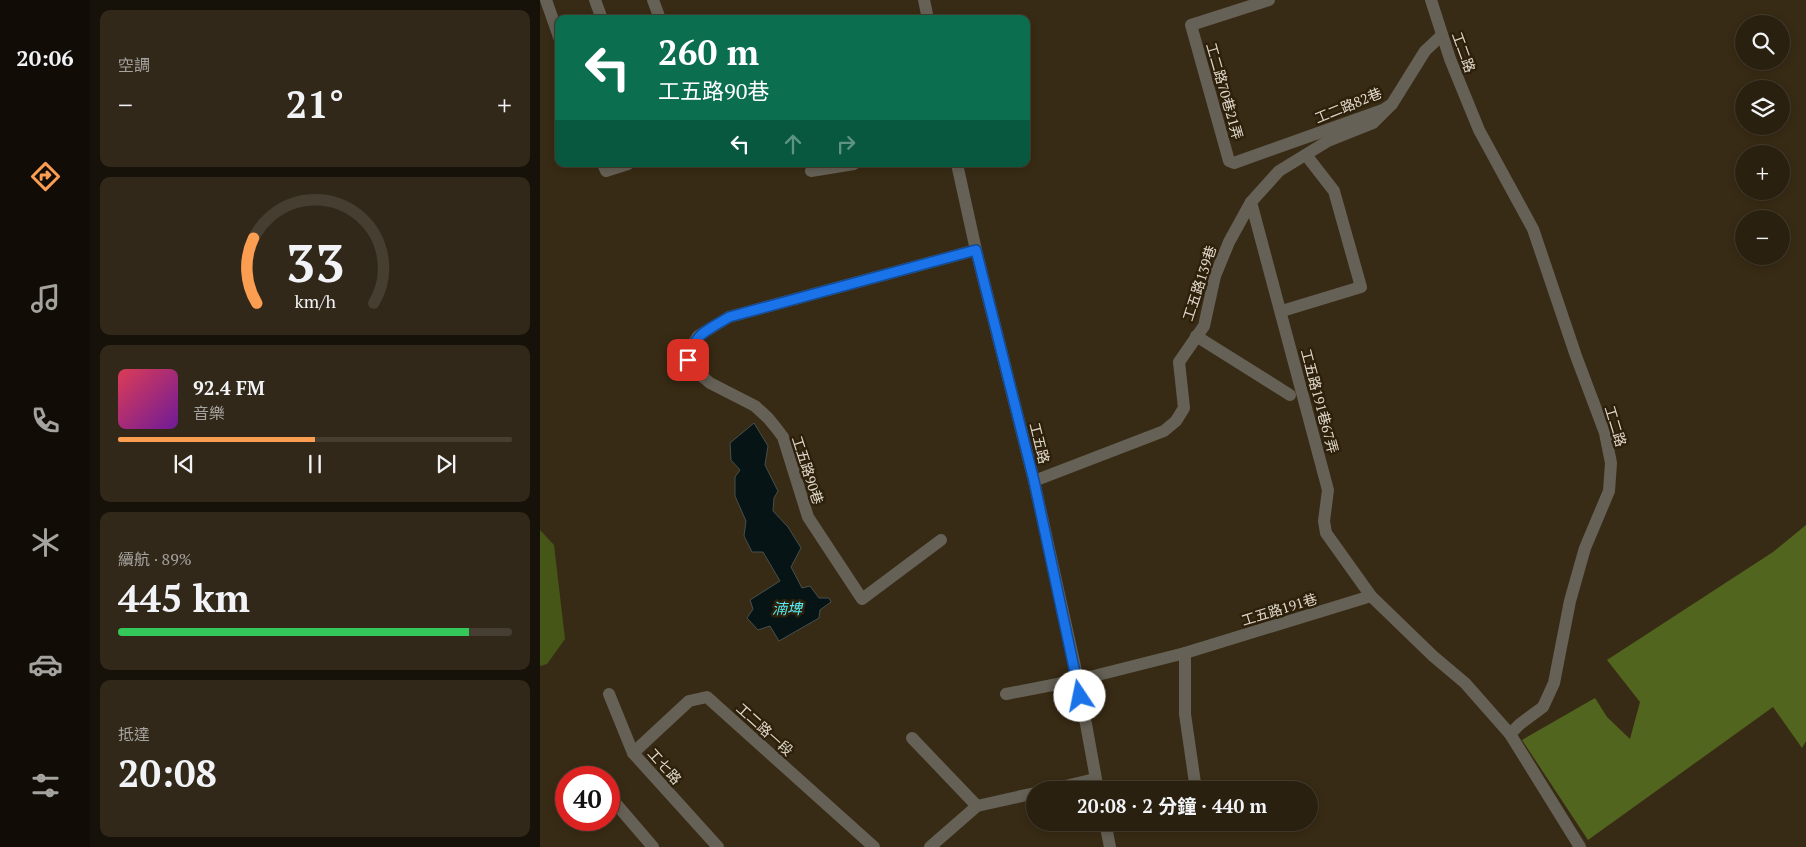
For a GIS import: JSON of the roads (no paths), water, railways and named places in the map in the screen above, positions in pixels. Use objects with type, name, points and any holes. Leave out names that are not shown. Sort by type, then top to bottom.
[{"type":"street","points":[[546,0],[555,26]]},
{"type":"street","points":[[595,0],[601,15]]},
{"type":"street","points":[[653,0],[659,15]]},
{"type":"street","points":[[924,0],[927,15]]},
{"type":"street","name":"工二路70巷21弄","points":[[1234,163],[1229,161],[1191,25],[1268,0]]},
{"type":"street","name":"工二路","points":[[1431,0],[1450,59],[1479,130],[1533,229],[1604,434],[1611,463],[1609,492],[1585,548],[1570,601],[1554,683],[1543,707],[1510,734]]},
{"type":"street","name":"工二路82巷","points":[[1234,163],[1383,110],[1392,104],[1425,51],[1442,35]]},
{"type":"street","name":"工五路139巷","points":[[1034,481],[1164,431],[1176,421],[1184,408],[1179,362],[1204,326],[1215,276],[1229,242],[1251,202],[1279,171],[1328,141],[1373,123],[1392,104]]},
{"type":"street","points":[[1282,311],[1361,287],[1334,191],[1306,155]]},
{"type":"street","points":[[604,167],[606,171],[619,167]]},
{"type":"street","points":[[811,171],[836,167]]},
{"type":"street","name":"工五路","points":[[958,167],[976,250],[1034,481],[1078,680],[1095,781]]},
{"type":"street","name":"工五路191巷67弄","points":[[1251,202],[1282,311],[1328,490],[1324,521],[1326,533],[1371,596]]},
{"type":"street","name":"工五路90巷","points":[[941,540],[862,599],[808,517],[783,437],[768,418],[754,406],[710,383],[692,368],[688,360],[691,348],[698,336],[729,317],[976,250]]},
{"type":"street","points":[[1196,336],[1290,396]]},
{"type":"street","points":[[1371,596],[1465,683],[1510,734],[1580,847]]},
{"type":"street","name":"工五路191巷","points":[[1006,694],[1078,680],[1185,654],[1371,596]]},
{"type":"street","points":[[1185,654],[1185,714],[1195,781]]},
{"type":"street","name":"工七路","points":[[609,694],[633,753],[718,847]]},
{"type":"street","name":"工二路一段","points":[[633,753],[689,701],[707,697],[874,847]]},
{"type":"street","points":[[912,738],[977,806]]},
{"type":"street","points":[[930,847],[977,806],[1026,795]]},
{"type":"street","points":[[620,808],[653,847]]},
{"type":"street","points":[[1107,831],[1110,847]]},
{"type":"water","name":"湳埤","points":[[754,423],[768,446],[765,465],[778,491],[774,498],[773,511],[788,527],[801,548],[791,567],[802,588],[810,586],[819,598],[829,598],[831,602],[820,610],[819,618],[779,641],[770,626],[758,630],[747,618],[753,609],[750,600],[780,581],[763,552],[752,552],[744,536],[746,521],[735,496],[735,477],[740,470],[731,460],[730,443]]}]
